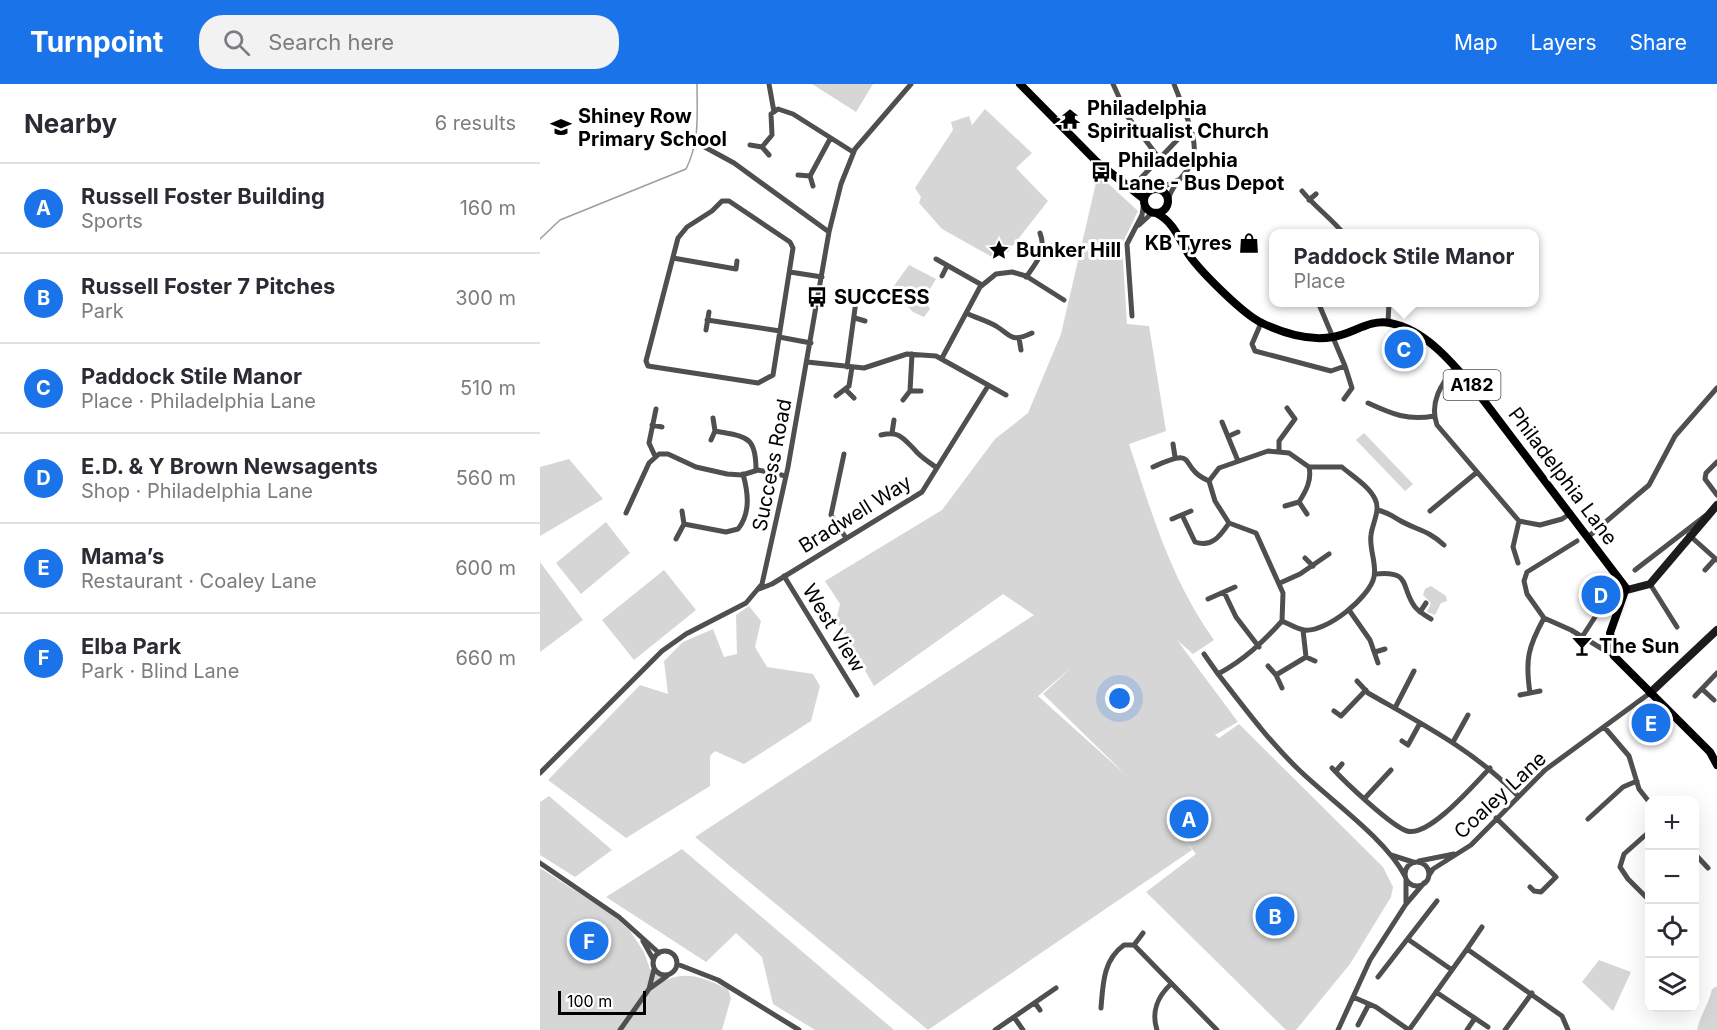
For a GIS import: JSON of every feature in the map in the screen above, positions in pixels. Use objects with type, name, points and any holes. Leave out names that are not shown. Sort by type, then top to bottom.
[{"type":"main road","name":"Philadelphia Lane","points":[[1020,84],[1097,162],[1126,183],[1154,213],[1168,221],[1190,257],[1245,312],[1261,323],[1288,333],[1314,338],[1334,337],[1371,324],[1388,323],[1418,333],[1455,367],[1571,513],[1627,589]]},
{"type":"main road","name":"Philadelphia Lane","points":[[1126,183],[1164,192],[1178,234]]},
{"type":"main road","points":[[1144,200],[1154,190]]},
{"type":"main road","points":[[1154,213],[1162,212],[1168,202]]},
{"type":"main road","points":[[1627,589],[1610,633],[1614,656],[1710,752],[1717,765]]},
{"type":"street","points":[[769,84],[774,112]]},
{"type":"street","name":"Success Road","points":[[759,589],[767,568],[786,476],[830,232],[841,184],[853,153],[911,84]]},
{"type":"street","points":[[1113,84],[1128,117],[1159,158]]},
{"type":"street","points":[[1168,202],[1179,179],[1195,156],[1195,144],[1174,84]]},
{"type":"street","points":[[762,147],[772,135],[771,114],[778,110],[793,114],[853,153]]},
{"type":"street","points":[[1139,180],[1181,136]]},
{"type":"street","points":[[813,186],[810,176],[830,139]]},
{"type":"street","points":[[701,145],[734,163],[830,232]]},
{"type":"street","points":[[750,145],[762,147],[769,155]]},
{"type":"street","points":[[798,175],[810,176]]},
{"type":"street","points":[[1154,190],[1179,179]]},
{"type":"street","points":[[1302,191],[1317,209],[1340,229]]},
{"type":"street","points":[[1309,200],[1316,194]]},
{"type":"street","points":[[725,200],[759,222],[765,223],[790,242],[793,248],[790,272],[773,375],[758,383],[651,368],[646,361],[673,258],[675,244],[687,227],[725,200]]},
{"type":"street","points":[[1132,316],[1127,244],[1136,228],[1144,200]]},
{"type":"street","points":[[1136,228],[1154,213]]},
{"type":"street","points":[[1026,277],[1044,247],[1040,233]]},
{"type":"street","points":[[1044,247],[1056,246]]},
{"type":"street","points":[[673,258],[736,269]]},
{"type":"street","points":[[936,259],[982,285]]},
{"type":"street","points":[[735,276],[737,261]]},
{"type":"street","points":[[942,276],[947,266]]},
{"type":"street","points":[[790,272],[822,277]]},
{"type":"street","points":[[942,358],[982,285],[989,278],[1004,272],[1026,277],[1064,300]]},
{"type":"street","points":[[836,396],[846,390],[850,383],[849,367],[856,302]]},
{"type":"street","points":[[1321,307],[1352,388],[1344,399]]},
{"type":"street","points":[[1388,323],[1389,307]]},
{"type":"street","points":[[706,330],[709,312]]},
{"type":"street","points":[[968,314],[996,326],[1010,338],[1019,338],[1032,333]]},
{"type":"street","points":[[855,318],[865,321]]},
{"type":"street","points":[[707,320],[779,334],[810,343]]},
{"type":"street","points":[[1261,323],[1252,344],[1256,351],[1331,371],[1345,366]]},
{"type":"street","points":[[1019,338],[1021,350]]},
{"type":"street","points":[[903,400],[910,391],[912,354]]},
{"type":"street","points":[[807,362],[869,367],[912,354],[942,358],[1006,395]]},
{"type":"street","points":[[1455,367],[1434,401],[1434,416],[1437,425],[1519,521],[1540,525],[1562,519],[1571,513]]},
{"type":"street","name":"Bradwell Way","points":[[759,589],[918,496],[988,386]]},
{"type":"street","points":[[1588,537],[1649,485],[1675,436],[1717,388]]},
{"type":"street","points":[[846,390],[855,398]]},
{"type":"street","points":[[910,391],[921,391]]},
{"type":"street","points":[[1368,403],[1398,417],[1417,419],[1434,416]]},
{"type":"street","points":[[1287,408],[1295,419]]},
{"type":"street","points":[[655,456],[649,443],[656,410]]},
{"type":"street","points":[[1279,451],[1279,441],[1295,419],[1303,416]]},
{"type":"street","points":[[711,440],[715,431],[713,418]]},
{"type":"street","points":[[892,433],[894,420]]},
{"type":"street","points":[[1222,422],[1238,461]]},
{"type":"street","points":[[652,425],[662,427]]},
{"type":"street","points":[[715,431],[745,437],[750,441],[756,450],[756,470]]},
{"type":"street","points":[[1229,436],[1238,432]]},
{"type":"street","points":[[881,435],[892,433],[903,436],[915,451],[937,468]]},
{"type":"street","points":[[1173,444],[1175,457]]},
{"type":"street","points":[[1209,481],[1219,468],[1268,451],[1279,451],[1289,453],[1309,467],[1342,467],[1370,492],[1376,501],[1377,510],[1371,535],[1375,574],[1364,596],[1349,609],[1316,629],[1303,630],[1282,621]]},
{"type":"street","points":[[626,513],[648,463],[655,456],[668,454],[696,467],[743,474],[756,470],[786,476]]},
{"type":"street","points":[[844,454],[831,515],[846,538]]},
{"type":"street","points":[[1153,467],[1175,457],[1188,460],[1197,476],[1209,481]]},
{"type":"street","points":[[1717,462],[1706,472],[1705,479],[1717,495]]},
{"type":"street","points":[[1285,506],[1299,502],[1306,491],[1310,474],[1309,467]]},
{"type":"street","points":[[1430,511],[1476,473]]},
{"type":"street","points":[[684,524],[726,532],[738,529],[744,518],[748,499],[743,474]]},
{"type":"street","points":[[1209,481],[1215,501],[1228,523],[1256,532],[1280,583],[1284,604],[1282,621],[1259,646],[1234,666],[1218,674]]},
{"type":"street","points":[[1299,502],[1306,514]]},
{"type":"street","points":[[1582,637],[1608,597],[1627,589],[1650,584],[1714,508]]},
{"type":"street","points":[[1635,570],[1714,508]]},
{"type":"street","points":[[1377,510],[1387,512],[1400,521],[1423,529],[1444,545]]},
{"type":"street","points":[[676,539],[684,524],[682,511]]},
{"type":"street","points":[[1172,519],[1191,511]]},
{"type":"street","points":[[1182,515],[1195,542],[1203,545],[1213,542],[1228,523]]},
{"type":"street","points":[[1518,563],[1513,548],[1519,521]]},
{"type":"street","points":[[738,529],[743,537]]},
{"type":"street","points":[[1689,535],[1716,559],[1705,570]]},
{"type":"street","points":[[1577,541],[1527,572],[1524,581],[1527,594],[1544,618],[1614,656]]},
{"type":"street","points":[[1280,583],[1313,566],[1329,554]]},
{"type":"street","points":[[1305,558],[1313,566]]},
{"type":"street","points":[[1375,574],[1388,573],[1400,577],[1408,587],[1415,608],[1431,619]]},
{"type":"street","name":"West View","points":[[784,576],[857,694]]},
{"type":"street","points":[[1650,584],[1677,627]]},
{"type":"street","points":[[1208,599],[1235,587]]},
{"type":"street","points":[[540,773],[662,651],[686,634],[746,603],[759,589]]},
{"type":"street","points":[[1224,592],[1236,617],[1259,646]]},
{"type":"street","points":[[1420,612],[1426,603]]},
{"type":"street","points":[[1349,609],[1366,633],[1378,663]]},
{"type":"street","points":[[1530,693],[1526,668],[1530,644],[1544,618]]},
{"type":"street","points":[[1303,630],[1306,657]]},
{"type":"street","points":[[1650,693],[1716,633]]},
{"type":"street","points":[[1375,652],[1385,649]]},
{"type":"street","points":[[1204,654],[1256,723],[1296,767],[1391,855],[1406,878],[1415,886],[1424,883]]},
{"type":"street","points":[[1306,657],[1315,661]]},
{"type":"street","points":[[1276,675],[1306,657]]},
{"type":"street","points":[[1268,666],[1276,675],[1282,688]]},
{"type":"street","points":[[1395,708],[1414,671]]},
{"type":"street","points":[[1695,696],[1717,673]]},
{"type":"street","points":[[1357,681],[1366,690],[1453,742],[1490,768],[1518,796]]},
{"type":"street","points":[[1702,689],[1714,700]]},
{"type":"street","points":[[1334,711],[1344,718],[1366,690]]},
{"type":"street","points":[[1520,695],[1540,691]]},
{"type":"street","name":"Coaley Lane","points":[[1429,874],[1433,869],[1461,852],[1545,770],[1650,693]]},
{"type":"street","points":[[1453,742],[1460,720],[1468,715]]},
{"type":"street","points":[[1415,749],[1405,743],[1420,723]]},
{"type":"street","points":[[1605,728],[1629,756],[1639,789],[1645,797]]},
{"type":"street","points":[[1342,764],[1334,770],[1406,831],[1423,828],[1446,812],[1490,768]]},
{"type":"street","points":[[1365,798],[1391,770]]},
{"type":"street","points":[[1588,819],[1623,787],[1637,781]]},
{"type":"street","points":[[1496,818],[1556,877],[1541,892],[1534,891],[1530,887]]},
{"type":"street","points":[[1645,835],[1624,854],[1620,867],[1645,895]]},
{"type":"street","points":[[1406,904],[1405,869],[1416,862],[1461,852]]},
{"type":"street","points":[[1338,1030],[1370,960],[1406,904],[1429,874],[1427,867],[1391,855]]},
{"type":"street","points":[[1699,858],[1708,868]]},
{"type":"street","points":[[540,863],[612,911],[659,953],[671,953],[677,964],[718,980],[800,1030]]},
{"type":"street","points":[[1378,977],[1437,901]]},
{"type":"street","points":[[1353,997],[1369,1004],[1409,1030],[1482,927]]},
{"type":"street","points":[[1134,945],[1143,933]]},
{"type":"street","points":[[641,937],[653,959],[654,969],[649,989]]},
{"type":"street","points":[[1409,940],[1452,970]]},
{"type":"street","points":[[1101,1008],[1107,967],[1113,954],[1124,945],[1134,945],[1216,1030]]},
{"type":"street","points":[[1108,949],[1113,954]]},
{"type":"street","points":[[1467,949],[1562,1016],[1568,1030]]},
{"type":"street","points":[[653,959],[659,953]]},
{"type":"street","points":[[675,971],[677,964]]},
{"type":"street","points":[[620,1030],[649,989],[675,971],[690,968]]},
{"type":"street","points":[[654,969],[659,974],[668,975]]},
{"type":"street","points":[[1157,1030],[1157,1001],[1161,993],[1171,984]]},
{"type":"street","points":[[995,1030],[1056,988]]},
{"type":"street","points":[[1436,992],[1488,1027]]},
{"type":"street","points":[[1505,1030],[1532,993]]},
{"type":"street","points":[[1035,1003],[1040,1010]]},
{"type":"street","points":[[1358,1025],[1369,1004]]},
{"type":"street","points":[[1014,1017],[1023,1030]]},
{"type":"street","points":[[1467,1030],[1475,1018]]},
{"type":"shaded area","points":[[812,84],[873,84],[856,112]]},
{"type":"shaded area","points":[[985,109],[1032,153],[1016,168],[1048,201],[1008,252],[992,257],[942,229],[919,203],[921,197],[915,188],[953,130],[951,122],[969,116],[972,125]]},
{"type":"shaded area","points":[[1098,174],[1138,211],[1122,244],[1127,324],[1149,326],[1166,431],[1129,444],[1174,570],[1214,640],[1193,654],[1177,640],[1238,722],[1215,735],[1219,738],[1239,724],[1383,867],[1393,887],[1391,897],[1350,964],[1296,1030],[1286,1030],[1146,892],[1196,854],[1180,834],[1192,850],[928,1030],[695,837],[1034,615],[1003,594],[874,686],[836,621],[840,604],[825,581],[942,510],[995,439],[1028,413],[1061,334]],"holes":[[[1072,667],[1043,694],[1127,776],[1038,696]]]},
{"type":"shaded area","points":[[909,265],[936,279],[924,299],[930,309],[924,317],[913,312],[891,290]]},
{"type":"shaded area","points":[[1364,433],[1413,484],[1405,491],[1356,440]]},
{"type":"shaded area","points":[[569,459],[603,499],[540,536],[540,467]]},
{"type":"shaded area","points":[[606,522],[630,553],[581,594],[556,563]]},
{"type":"shaded area","points":[[540,562],[583,620],[540,652]]},
{"type":"shaded area","points":[[664,570],[696,610],[634,660],[602,620]]},
{"type":"shaded area","points":[[1431,586],[1446,596],[1447,601],[1441,603],[1435,615],[1427,612],[1431,603],[1423,595],[1425,589]]},
{"type":"shaded area","points":[[749,606],[761,621],[755,647],[767,667],[813,674],[820,686],[811,721],[744,764],[715,751],[710,756],[710,786],[626,838],[548,780],[640,685],[668,694],[664,661],[683,642],[713,629],[724,657],[737,654],[736,615]]},
{"type":"shaded area","points":[[549,796],[612,850],[575,877],[540,855],[540,802]]},
{"type":"shaded area","points":[[682,849],[894,1030],[815,1030],[773,1004],[762,957],[736,933],[706,962],[606,897]]},
{"type":"shaded area","points":[[540,868],[613,915],[630,931],[644,952],[650,969],[666,980],[682,976],[697,977],[728,989],[731,998],[722,1030],[540,1030]]},
{"type":"shaded area","points":[[1599,960],[1631,972],[1613,1011],[1582,982]]},
{"type":"shaded area","points":[[1717,986],[1717,1030],[1697,1030],[1712,989]]},
{"type":"waterway","points":[[540,239],[560,220],[686,169],[696,138],[697,84]]},
{"type":"place","name":"Philadelphia Spiritualist Church","points":[[1070,119]]},
{"type":"place","name":"Shiney Row Primary School","points":[[561,127]]},
{"type":"place","name":"Philadelphia Lane - Bus Depot","points":[[1101,172]]},
{"type":"place","name":"KB Tyres","points":[[1249,243]]},
{"type":"place","name":"Bunker Hill","points":[[999,250]]},
{"type":"place","name":"SUCCESS","points":[[817,297]]},
{"type":"place","name":"Paddock Stile Manor","points":[[1404,349]]},
{"type":"place","name":"E.D. & Y Brown Newsagents","points":[[1601,595]]},
{"type":"place","name":"The Sun","points":[[1582,646]]},
{"type":"place","name":"Mama’s","points":[[1651,723]]},
{"type":"place","name":"Russell Foster Building","points":[[1189,819]]},
{"type":"place","name":"Russell Foster 7 Pitches","points":[[1275,916]]},
{"type":"place","name":"Elba Park","points":[[589,941]]}]
